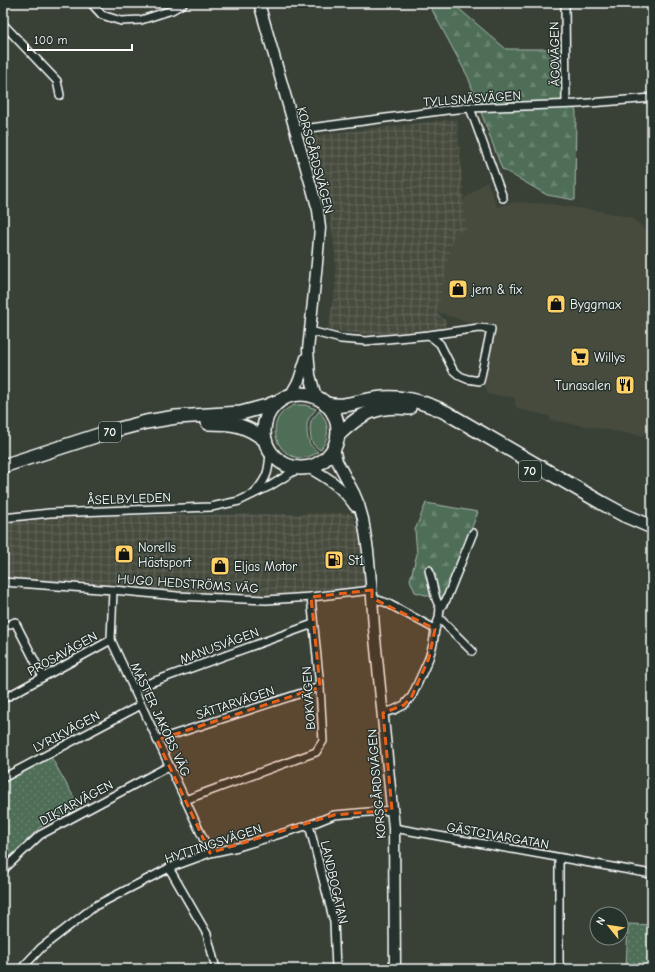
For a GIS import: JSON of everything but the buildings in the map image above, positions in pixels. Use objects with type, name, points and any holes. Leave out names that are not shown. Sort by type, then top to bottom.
[{"type":"highway","name":"70","points":[[3,466],[146,422],[182,417],[241,413],[259,409],[284,399],[303,394],[316,397],[327,404],[336,406],[349,405],[377,398],[390,398],[423,402],[436,407],[602,503],[624,515],[652,527]]},
{"type":"highway","points":[[268,446],[264,428],[265,422],[270,410],[284,399]]},
{"type":"highway","name":"70","points":[[3,474],[146,431],[199,423],[238,425],[251,430],[268,446],[282,463],[293,467],[303,468],[313,466],[323,461],[331,453],[338,435],[335,415],[327,404]]},
{"type":"highway","name":"70","points":[[338,435],[357,419],[369,412],[394,407],[419,410],[443,420],[598,510],[652,537]]},
{"type":"street","points":[[92,3],[102,15],[121,21],[141,20],[172,10],[184,3]]},
{"type":"street","name":"KORSGÅRDSVÄGEN","points":[[259,3],[318,210],[320,228],[318,263],[308,350],[310,375],[316,397]]},
{"type":"street","name":"ÄGOVÄGEN","points":[[565,3],[566,104]]},
{"type":"street","points":[[3,24],[57,82],[60,95]]},
{"type":"street","name":"TYLLSNÄSVÄGEN","points":[[296,130],[447,110],[652,98]]},
{"type":"street","points":[[470,108],[503,198]]},
{"type":"street","points":[[3,127],[3,136]]},
{"type":"street","points":[[310,331],[341,339],[380,340],[479,328],[491,329],[480,381],[467,379],[460,376],[453,370],[440,344],[429,335]]},
{"type":"street","name":"KORSGÅRDSVÄGEN","points":[[284,399],[299,380],[308,350]]},
{"type":"street","points":[[254,494],[267,475],[269,466],[268,446]]},
{"type":"street","name":"KORSGÅRDSVÄGEN","points":[[334,448],[337,461],[354,493],[363,519],[368,551],[374,628],[394,828],[395,969]]},
{"type":"street","name":"KORSGÅRDSVÄGEN","points":[[303,468],[329,479],[337,485],[348,496],[363,519]]},
{"type":"street","name":"ÅSELBYLEDEN","points":[[3,518],[50,513],[211,507],[239,501],[303,468]]},
{"type":"street","points":[[440,608],[446,600],[473,533]]},
{"type":"street","points":[[383,713],[404,705],[412,696],[429,658],[440,608],[436,599],[429,570]]},
{"type":"street","name":"HUGO HEDSTRÖMS VÄG","points":[[3,582],[178,596],[266,600],[372,594]]},
{"type":"street","name":"MÄSTER JAKOBS VÄG","points":[[113,590],[111,640],[210,853]]},
{"type":"street","points":[[372,594],[386,604],[435,629]]},
{"type":"street","name":"BOKVÄGEN","points":[[185,800],[316,752],[323,741],[320,687],[311,597]]},
{"type":"street","points":[[439,618],[472,650]]},
{"type":"street","points":[[3,627],[14,622],[43,677]]},
{"type":"street","name":"MANUSVÄGEN","points":[[133,689],[314,624]]},
{"type":"street","name":"PROSAVÄGEN","points":[[3,699],[111,640]]},
{"type":"street","name":"SÄTTARVÄGEN","points":[[157,740],[320,687]]},
{"type":"street","name":"LYRIKVÄGEN","points":[[3,778],[141,705]]},
{"type":"street","name":"DIKTARVÄGEN","points":[[3,870],[40,835],[169,766]]},
{"type":"street","name":"HYTTINGSVÄGEN","points":[[21,969],[41,948],[95,906],[169,868],[210,853],[238,847],[309,825],[334,815],[392,810]]},
{"type":"street","name":"LANDBOGATAN","points":[[309,825],[334,922],[336,969]]},
{"type":"street","name":"GÄSTGIVARGATAN","points":[[394,828],[559,858],[560,969]]},
{"type":"street","points":[[559,858],[652,874]]},
{"type":"street","points":[[169,868],[207,934],[216,969]]},
{"type":"highlighted area","points":[[372,590],[372,598],[435,629],[429,658],[412,696],[404,705],[383,713],[392,810],[334,815],[210,853],[157,740],[320,687],[311,597]]},
{"type":"shaded area","points":[[457,119],[466,230],[454,233],[437,313],[447,322],[443,328],[373,335],[328,330],[336,282],[335,253],[328,201],[309,136]]},
{"type":"shaded area","points":[[487,181],[497,207],[515,202],[549,204],[600,211],[632,218],[650,234],[652,234],[652,435],[644,433],[643,436],[550,420],[550,416],[518,409],[515,405],[515,398],[487,394],[487,389],[480,381],[491,329],[425,308],[434,223]]},
{"type":"shaded area","points":[[352,513],[365,552],[372,590],[266,600],[3,582],[3,522],[75,517]]},
{"type":"green space","points":[[430,3],[449,3],[457,7],[506,49],[558,49],[563,95],[576,111],[575,200],[547,195],[502,169],[468,77],[431,8]]},
{"type":"green space","points":[[295,405],[305,405],[316,409],[308,420],[307,431],[311,446],[318,452],[306,457],[294,457],[285,452],[278,443],[275,433],[277,422],[283,412]]},
{"type":"green space","points":[[319,411],[327,425],[326,441],[320,450],[313,444],[310,430],[311,421]]},
{"type":"green space","points":[[426,503],[478,512],[443,600],[415,592],[410,580],[417,554],[415,530]]},
{"type":"green space","points":[[51,757],[80,808],[40,827],[11,857],[3,851],[3,782]]},
{"type":"green space","points":[[629,924],[652,925],[652,969],[626,969],[627,946],[629,946]]},
{"type":"place","name":"jem & fix","points":[[458,289]]},
{"type":"place","name":"Byggmax","points":[[556,304]]},
{"type":"place","name":"Willys","points":[[580,357]]},
{"type":"place","name":"Tunasalen","points":[[625,385]]},
{"type":"place","name":"Norells Hästsport","points":[[124,554]]},
{"type":"place","name":"St1","points":[[334,560]]},
{"type":"place","name":"Eljas Motor","points":[[220,566]]}]
